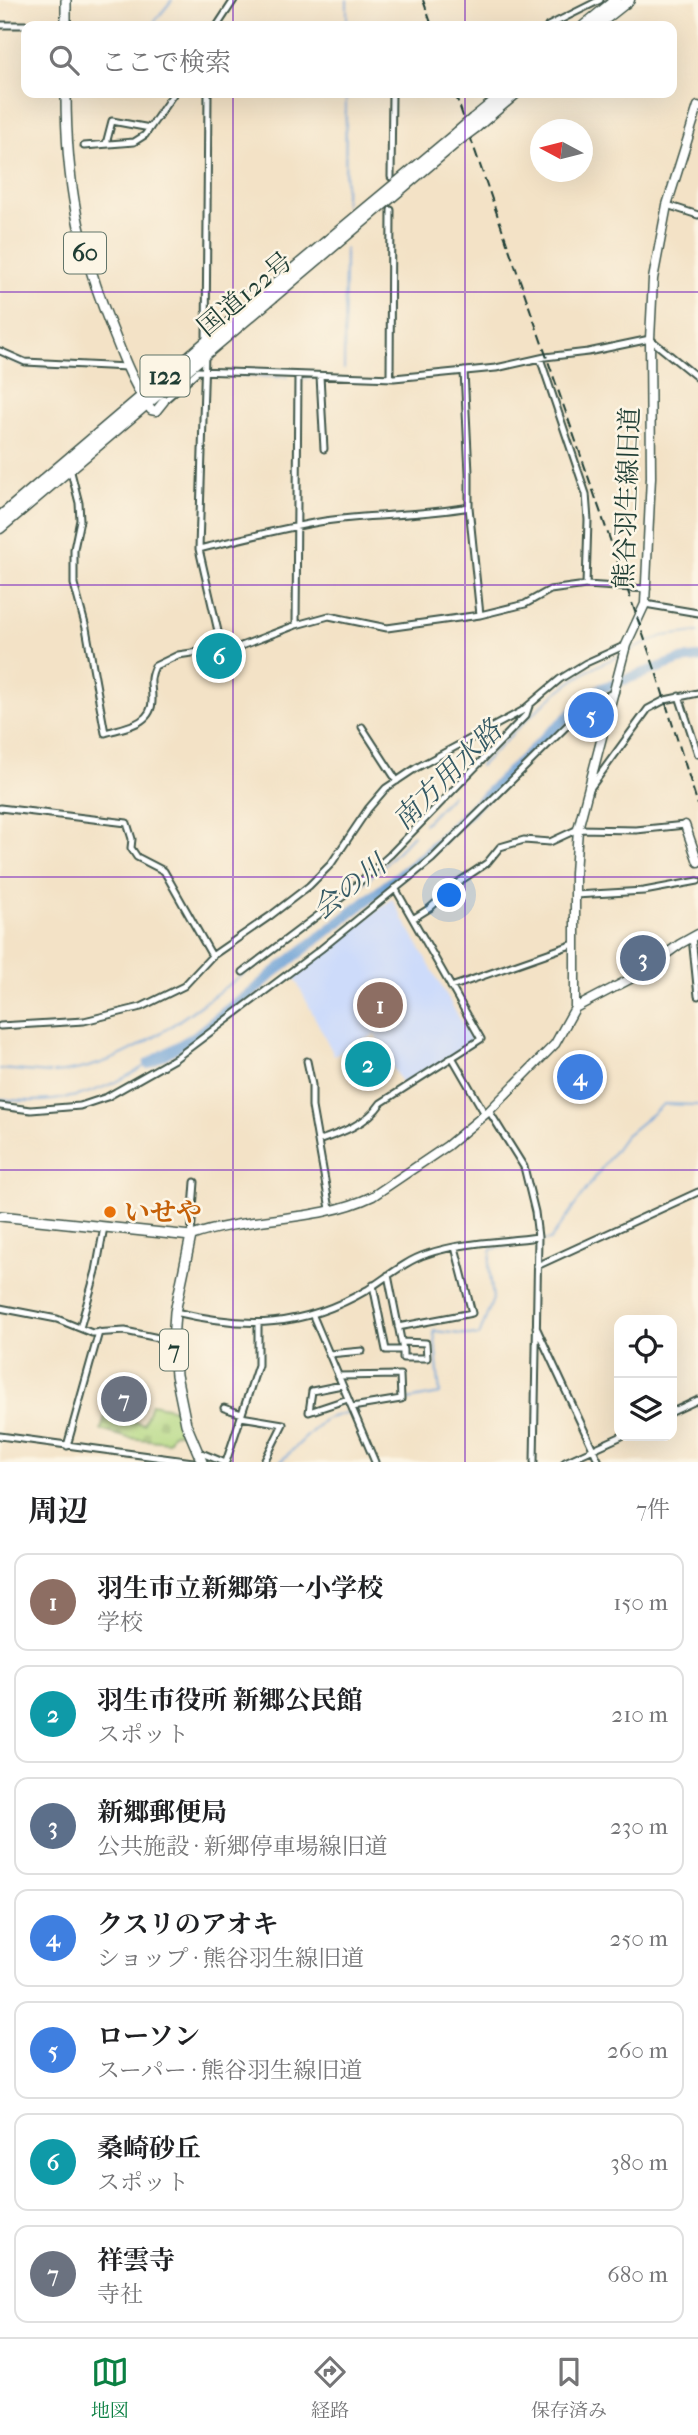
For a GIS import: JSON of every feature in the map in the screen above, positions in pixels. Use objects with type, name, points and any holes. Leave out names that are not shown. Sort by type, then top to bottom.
[{"type":"highway","points":[[590,21],[615,0]]},
{"type":"highway","points":[[602,21],[629,0]]},
{"type":"highway","name":"国道122号","points":[[0,517],[205,354],[500,98]]},
{"type":"highway","name":"国道122号","points":[[474,123],[509,98]]},
{"type":"highway","name":"国道122号","points":[[0,528],[206,342],[459,136]]},
{"type":"main road","points":[[66,0],[66,21]]},
{"type":"main road","name":"60","points":[[66,98],[68,166],[74,208],[93,280],[127,367],[144,400]]},
{"type":"main road","points":[[0,1216],[191,1236]]},
{"type":"main road","name":"7","points":[[191,1236],[175,1312],[173,1341],[176,1375],[186,1424],[201,1457]]},
{"type":"street","points":[[220,21],[234,0]]},
{"type":"street","points":[[558,21],[600,0]]},
{"type":"street","points":[[0,25],[21,25]]},
{"type":"street","points":[[84,146],[134,142],[145,135],[171,98]]},
{"type":"street","points":[[206,342],[208,98]]},
{"type":"street","points":[[391,177],[392,98]]},
{"type":"street","name":"熊谷羽生線旧道","points":[[191,1236],[330,1209],[373,1196],[447,1146],[487,1113],[547,1054],[565,1029],[575,1008],[578,829],[626,645],[645,604],[651,477],[650,338],[653,279],[667,205],[698,106]]},
{"type":"street","points":[[106,144],[112,121],[150,128]]},
{"type":"street","points":[[667,205],[698,215]]},
{"type":"street","points":[[390,377],[391,209]]},
{"type":"street","points":[[144,400],[151,410],[156,411],[163,401],[198,371],[390,377],[496,368],[650,338],[698,378]]},
{"type":"street","points":[[0,351],[25,362],[127,367]]},
{"type":"street","points":[[205,354],[199,549],[223,653]]},
{"type":"street","points":[[540,358],[586,494],[589,520],[586,585]]},
{"type":"street","points":[[464,371],[469,508],[480,615]]},
{"type":"street","points":[[296,625],[298,376]]},
{"type":"street","points":[[320,376],[324,449]]},
{"type":"street","points":[[70,467],[79,503],[80,520],[74,549],[74,584],[86,628],[105,733],[140,722],[149,715],[153,701],[149,678],[155,666],[178,655],[206,651],[223,653],[296,625],[329,616],[387,628],[480,615],[526,604],[550,590],[586,585],[646,589]]},
{"type":"street","points":[[199,549],[326,521],[416,512],[440,513],[469,508]]},
{"type":"street","points":[[645,604],[698,613]]},
{"type":"street","points":[[0,1026],[84,1021],[141,1007],[184,986],[212,956],[309,886],[331,864],[368,809],[386,788],[529,706],[560,679],[586,663],[626,645]]},
{"type":"street","points":[[0,1106],[51,1110],[80,1106],[107,1097],[176,1058],[321,949],[432,859],[590,703],[615,692]]},
{"type":"street","points":[[589,790],[648,709],[665,700],[698,693]]},
{"type":"street","points":[[679,696],[698,754]]},
{"type":"street","points":[[243,972],[345,895],[390,856],[526,715],[529,706]]},
{"type":"street","points":[[362,727],[397,781]]},
{"type":"street","points":[[0,808],[127,823],[132,839],[131,848],[137,857],[164,871],[212,956]]},
{"type":"street","points":[[414,918],[487,863],[500,847],[524,840],[550,842],[578,829],[636,830],[685,825],[698,862]]},
{"type":"street","points":[[575,895],[644,891],[698,881]]},
{"type":"street","points":[[318,1142],[349,1129],[375,1111],[381,1102],[481,1039],[395,888]]},
{"type":"street","points":[[695,936],[698,996]]},
{"type":"street","points":[[575,1008],[636,976],[695,936]]},
{"type":"street","points":[[451,987],[574,944]]},
{"type":"street","points":[[452,1057],[524,1167],[536,1212],[538,1237],[534,1462]]},
{"type":"street","points":[[307,1061],[313,1084],[312,1108],[330,1209]]},
{"type":"street","points":[[191,1236],[195,1182]]},
{"type":"street","points":[[537,1266],[698,1192]]},
{"type":"street","points":[[80,1328],[96,1270],[104,1227]]},
{"type":"street","points":[[175,1312],[258,1323],[313,1316],[425,1254],[455,1247],[538,1237]]},
{"type":"street","points":[[398,1327],[472,1313],[455,1247]]},
{"type":"street","points":[[388,1275],[403,1358],[427,1359],[426,1343],[401,1342]]},
{"type":"street","points":[[373,1285],[386,1350],[402,1350]]},
{"type":"street","points":[[0,1308],[57,1319],[99,1332],[125,1331],[173,1341]]},
{"type":"street","points":[[313,1316],[375,1462]]},
{"type":"street","points":[[201,1457],[225,1462],[258,1365],[258,1323]]},
{"type":"street","points":[[535,1324],[599,1462]]},
{"type":"street","points":[[67,1446],[99,1332]]},
{"type":"street","points":[[329,1354],[362,1351]]},
{"type":"street","points":[[338,1376],[400,1376],[401,1399],[352,1407]]},
{"type":"street","points":[[342,1385],[312,1391],[309,1412],[348,1399]]},
{"type":"street","points":[[677,1410],[698,1400]]},
{"type":"street","points":[[224,1408],[282,1424],[264,1462]]},
{"type":"street","points":[[0,1436],[193,1462]]},
{"type":"street","points":[[565,1462],[614,1440]]},
{"type":"shaded area","points":[[392,899],[474,1044],[403,1086],[375,1035],[334,1055],[293,975]]},
{"type":"green space","points":[[109,1402],[126,1407],[123,1418],[144,1424],[151,1404],[177,1409],[184,1432],[173,1433],[168,1442],[128,1438],[101,1430]]},
{"type":"waterway","points":[[155,21],[172,0]]},
{"type":"waterway","points":[[347,0],[347,21]]},
{"type":"waterway","points":[[345,205],[346,98]]},
{"type":"waterway","points":[[344,369],[345,249]]},
{"type":"waterway","points":[[0,355],[26,366],[64,367]]},
{"type":"waterway","points":[[69,367],[112,369]]},
{"type":"waterway","points":[[142,370],[162,372]]},
{"type":"waterway","points":[[210,374],[287,377]]},
{"type":"waterway","points":[[303,378],[315,378]]},
{"type":"waterway","name":"南方用水路","points":[[629,651],[663,636],[698,632]]},
{"type":"waterway","name":"南方用水路","points":[[480,766],[544,703],[580,676],[620,656]]},
{"type":"waterway","name":"会の川","points":[[148,1064],[195,1036],[424,856],[547,735],[599,689],[680,660],[698,658]]},
{"type":"waterway","name":"南方用水路","points":[[424,824],[452,795]]},
{"type":"waterway","name":"南方用水路","points":[[348,896],[413,835]]},
{"type":"waterway","name":"南方用水路","points":[[54,1073],[101,1063],[143,1044],[182,1019],[319,918]]},
{"type":"waterway","name":"会の川","points":[[0,1099],[40,1101],[77,1096],[112,1084],[148,1064]]},
{"type":"waterway","name":"南方用水路","points":[[0,1069],[50,1073]]},
{"type":"waterway","points":[[402,1401],[440,1394],[434,1331],[479,1336],[493,1299],[489,1265],[492,1249],[550,1240],[625,1136],[664,1104],[698,1105]]},
{"type":"waterway","points":[[280,1462],[325,1419],[358,1409]]},
{"type":"railway","points":[[423,0],[430,21]]},
{"type":"railway","points":[[457,98],[656,672],[698,805]]},
{"type":"place","name":"桑崎砂丘","points":[[219,656]]},
{"type":"place","name":"ローソン","points":[[591,715]]},
{"type":"place","name":"新郷郵便局","points":[[643,958]]},
{"type":"place","name":"羽生市立新郷第一小学校","points":[[380,1005]]},
{"type":"place","name":"羽生市役所 新郷公民館","points":[[368,1064]]},
{"type":"place","name":"クスリのアオキ","points":[[580,1077]]},
{"type":"place","name":"いせや","points":[[110,1212]]},
{"type":"place","name":"祥雲寺","points":[[124,1399]]}]
